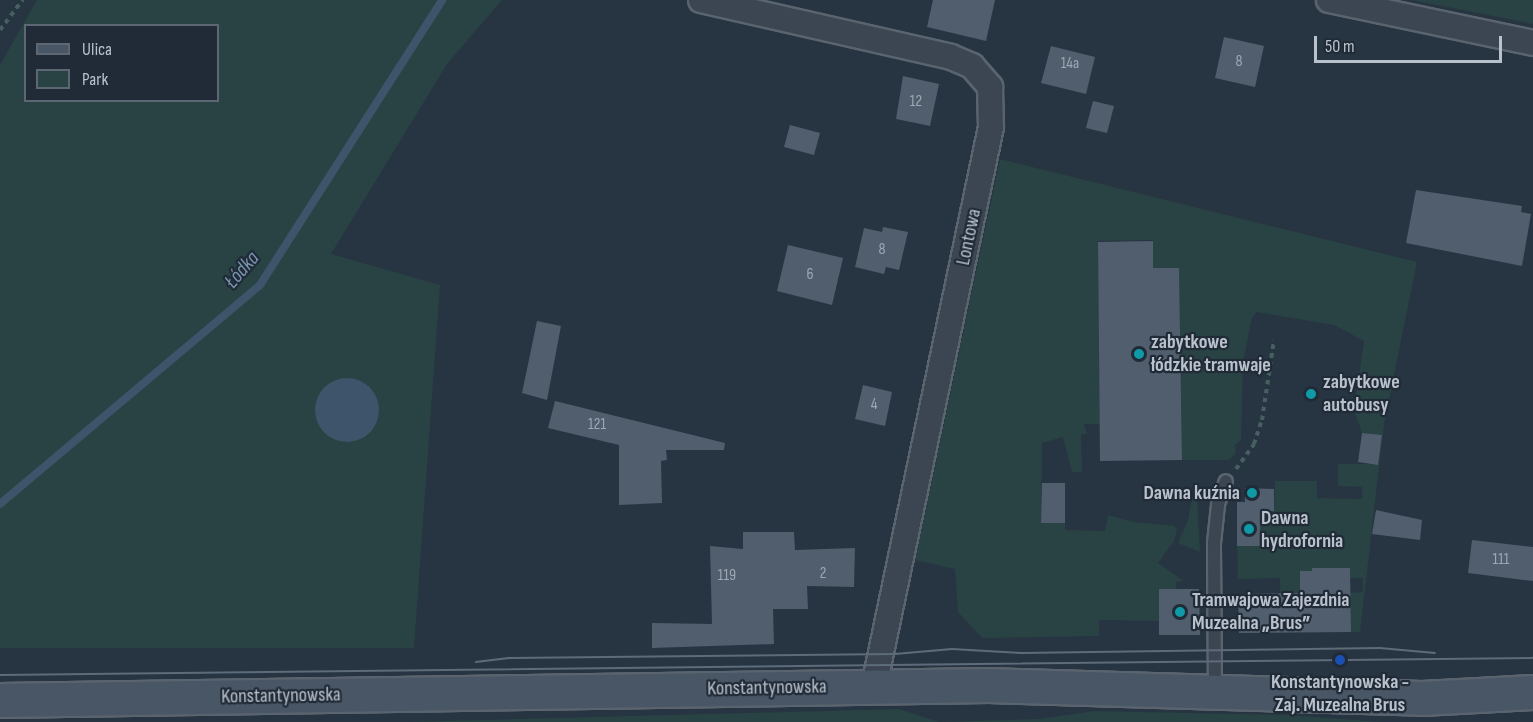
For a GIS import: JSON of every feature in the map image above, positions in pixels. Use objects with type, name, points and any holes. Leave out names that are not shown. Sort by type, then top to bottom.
[{"type":"main road","name":"Konstantynowska","points":[[0,700],[988,685],[1215,694],[1422,698],[1533,692]]},
{"type":"street","name":"Lontowa","points":[[701,0],[951,57],[972,66],[990,87],[993,100],[989,138],[874,686]]},
{"type":"street","points":[[1329,0],[1533,43]]},
{"type":"lane","points":[[1215,694],[1214,543],[1218,504],[1226,481]]},
{"type":"path","points":[[0,30],[23,0]]},
{"type":"path","points":[[1226,481],[1254,444],[1262,420],[1274,340]]},
{"type":"green space","points":[[37,0],[502,0],[447,64],[331,254],[440,285],[414,648],[0,648],[0,65]]},
{"type":"green space","points":[[1412,0],[1533,0],[1533,24]]},
{"type":"green space","points":[[1000,159],[1417,262],[1384,424],[1360,632],[1351,632],[1350,593],[1363,592],[1363,578],[1350,578],[1349,568],[1313,568],[1301,611],[1281,630],[1280,578],[1238,579],[1237,546],[1260,546],[1260,511],[1274,511],[1275,481],[1317,481],[1317,498],[1362,499],[1362,487],[1338,486],[1338,464],[1378,464],[1382,436],[1362,433],[1354,410],[1364,341],[1334,325],[1257,312],[1252,317],[1243,362],[1241,440],[1235,445],[1236,453],[1229,460],[1182,460],[1179,276],[1177,268],[1153,268],[1153,240],[1098,241],[1100,424],[1084,424],[1087,434],[1081,434],[1082,472],[1072,472],[1063,437],[1042,443],[1041,523],[1065,523],[1065,530],[1105,531],[1108,515],[1134,522],[1174,526],[1177,529],[1174,541],[1158,563],[1184,581],[1176,582],[1176,589],[1159,590],[1159,621],[1099,620],[1099,636],[982,638],[958,612],[955,569],[915,560]]},
{"type":"green space","points":[[1196,478],[1200,552],[1178,543],[1188,520]]},
{"type":"green space","points":[[899,709],[939,722],[409,722]]},
{"type":"green space","points":[[1094,711],[1286,715],[1382,722],[939,722],[1039,719]]},
{"type":"water","points":[[347,378],[365,384],[373,392],[379,410],[373,428],[365,436],[347,442],[329,436],[321,428],[315,410],[321,392],[329,384]]},
{"type":"building","points":[[933,0],[995,0],[986,41],[927,27]]},
{"type":"building","points":[[1224,37],[1264,46],[1255,87],[1215,78]]},
{"type":"building","points":[[1051,46],[1095,57],[1086,94],[1041,83]]},
{"type":"building","points":[[903,76],[939,84],[930,126],[896,119]]},
{"type":"building","points":[[1093,101],[1114,106],[1107,133],[1086,128]]},
{"type":"building","points":[[790,125],[820,133],[814,155],[784,147]]},
{"type":"building","points":[[1416,190],[1522,206],[1521,212],[1531,214],[1522,266],[1406,243]]},
{"type":"building","points":[[883,227],[908,232],[899,270],[886,267],[884,274],[855,267],[864,228],[882,232]]},
{"type":"building","points":[[1153,241],[1153,268],[1179,268],[1182,460],[1100,461],[1098,242]]},
{"type":"building","points":[[788,245],[843,258],[832,305],[777,291]]},
{"type":"building","points":[[537,321],[561,326],[547,400],[522,393]]},
{"type":"building","points":[[863,385],[892,392],[885,426],[855,419]]},
{"type":"building","points":[[555,401],[725,443],[724,450],[666,450],[667,460],[661,461],[662,503],[619,505],[619,445],[548,428]]},
{"type":"building","points":[[1362,433],[1382,435],[1378,465],[1358,462]]},
{"type":"building","points":[[1042,483],[1065,483],[1065,523],[1041,523]]},
{"type":"building","name":"Dawna hydrofornia","points":[[1245,488],[1274,489],[1274,511],[1260,511],[1260,546],[1237,546],[1237,502],[1245,502]]},
{"type":"building","points":[[1376,510],[1422,520],[1420,540],[1372,534]]},
{"type":"building","points":[[743,532],[794,532],[795,550],[855,548],[854,587],[807,586],[808,609],[773,609],[774,644],[652,648],[652,623],[712,624],[710,546],[743,549]]},
{"type":"building","points":[[1472,540],[1533,547],[1533,581],[1468,573]]},
{"type":"building","points":[[1312,568],[1350,568],[1351,632],[1239,633],[1238,594],[1300,593],[1300,571],[1312,571]]},
{"type":"building","name":"Tramwajowa Zajezdnia Muzealna „Brus”","points":[[1159,589],[1199,589],[1200,635],[1159,635]]},
{"type":"waterway","name":"Łódka","points":[[0,504],[260,285],[442,0]]},
{"type":"tram line","points":[[476,662],[509,658],[895,654],[952,649],[1021,653],[1380,648],[1435,653]]},
{"type":"tram line","points":[[0,675],[1533,658]]},
{"type":"place","name":"zabytkowe łódzkie tramwaje","points":[[1139,354]]},
{"type":"place","name":"zabytkowe autobusy","points":[[1311,394]]},
{"type":"place","name":"Dawna kuźnia","points":[[1252,493]]},
{"type":"place","name":"Dawna hydrofornia","points":[[1249,529]]},
{"type":"place","name":"Tramwajowa Zajezdnia Muzealna „Brus”","points":[[1180,612]]},
{"type":"place","name":"Konstantynowska - Zaj. Muzealna Brus","points":[[1340,660]]}]
